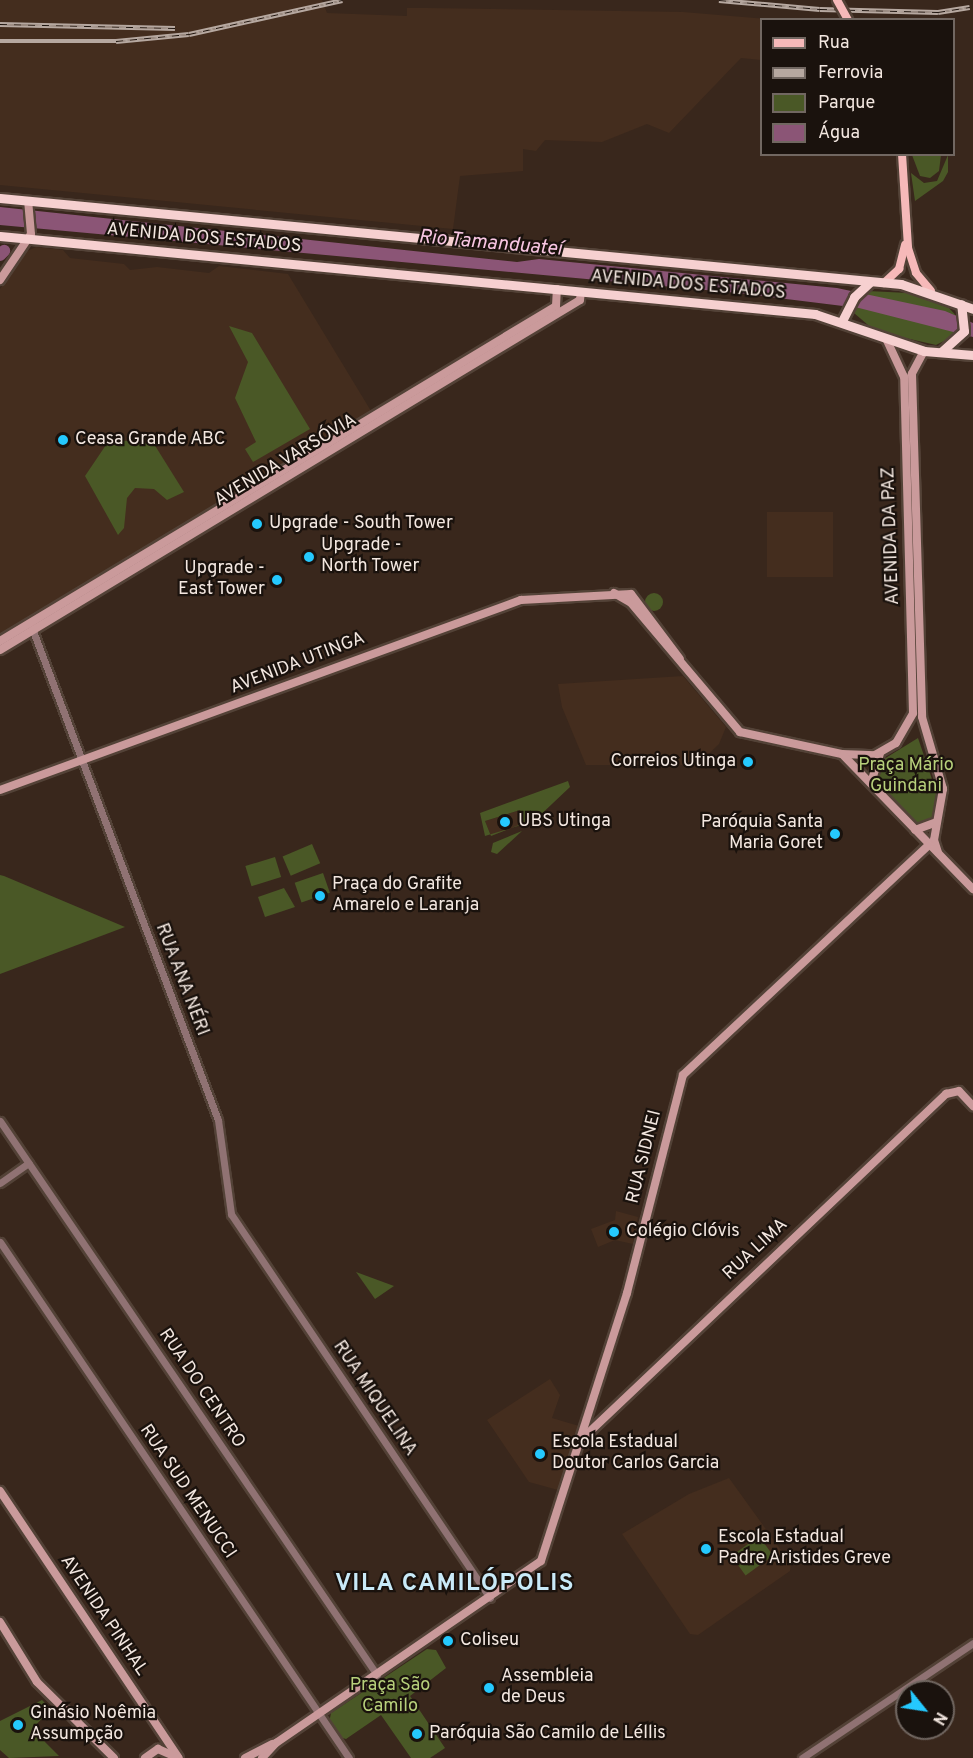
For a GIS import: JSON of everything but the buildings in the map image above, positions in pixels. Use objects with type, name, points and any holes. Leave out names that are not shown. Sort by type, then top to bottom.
[{"type":"highway","name":"AVENIDA DOS ESTADOS","points":[[0,198],[29,205],[884,282],[931,291],[973,309]]},
{"type":"highway","name":"AVENIDA DOS ESTADOS","points":[[0,236],[30,234],[557,289],[581,296],[842,321],[887,341],[924,351],[973,355]]},
{"type":"highway","points":[[842,321],[857,293],[870,282]]},
{"type":"highway","points":[[941,352],[962,336],[965,320],[961,304]]},
{"type":"main road","points":[[837,0],[847,18]]},
{"type":"main road","points":[[884,282],[899,269],[906,233],[903,157]]},
{"type":"main road","points":[[0,280],[30,234],[29,205]]},
{"type":"main road","points":[[906,233],[916,273],[931,291]]},
{"type":"main road","name":"AVENIDA VARSÓVIA","points":[[0,650],[33,626],[556,306],[557,289]]},
{"type":"main road","name":"AVENIDA VARSÓVIA","points":[[0,641],[33,626],[581,296]]},
{"type":"main road","name":"AVENIDA DA PAZ","points":[[887,341],[904,377],[914,713],[905,733]]},
{"type":"main road","name":"AVENIDA DA PAZ","points":[[924,351],[912,374],[926,736],[943,780],[938,852]]},
{"type":"main road","name":"AVENIDA UTINGA","points":[[0,790],[521,600],[614,593],[628,600],[740,732],[842,754],[880,754]]},
{"type":"main road","points":[[871,783],[880,754],[905,733],[926,736]]},
{"type":"main road","points":[[842,754],[973,889]]},
{"type":"main road","points":[[915,830],[930,829],[939,819]]},
{"type":"main road","name":"RUA SIDNEI","points":[[490,1598],[537,1566],[590,1410],[683,1075],[929,845]]},
{"type":"main road","name":"RUA LIMA","points":[[580,1441],[594,1430],[601,1416],[943,1096],[959,1091],[973,1106]]},
{"type":"main road","points":[[590,1410],[601,1416]]},
{"type":"main road","points":[[590,1410],[594,1430]]},
{"type":"main road","name":"AVENIDA PINHAL","points":[[0,1491],[178,1758]]},
{"type":"main road","points":[[245,1758],[262,1755],[276,1743],[490,1598]]},
{"type":"main road","points":[[0,1622],[37,1682],[114,1758]]},
{"type":"main road","points":[[145,1758],[158,1749],[178,1758]]},
{"type":"street","name":"RUA ANA NÉRI","points":[[33,626],[219,1120],[232,1216]]},
{"type":"street","name":"RUA DO CENTRO","points":[[0,1121],[376,1675]]},
{"type":"street","points":[[0,1183],[29,1163]]},
{"type":"street","name":"RUA MIQUELINA","points":[[232,1216],[490,1598]]},
{"type":"street","name":"RUA SUD MENUCCI","points":[[0,1242],[349,1758]]},
{"type":"street","points":[[802,1758],[973,1643]]},
{"type":"shaded area","points":[[0,0],[322,0],[327,13],[407,16],[407,8],[426,8],[683,12],[760,18],[760,60],[741,58],[669,133],[647,124],[602,142],[545,140],[536,151],[523,149],[523,171],[460,176],[453,229],[0,185]]},
{"type":"shaded area","name":"Ceasa Grande ABC","points":[[36,247],[63,250],[70,258],[124,264],[130,270],[157,267],[209,273],[219,266],[288,274],[371,411],[0,636],[0,289],[25,252]]},
{"type":"shaded area","points":[[767,512],[833,512],[833,577],[767,577]]},
{"type":"shaded area","points":[[683,676],[726,727],[719,744],[697,765],[586,765],[562,707],[558,684]]},
{"type":"shaded area","name":"UBS Utinga","points":[[520,810],[525,823],[491,836],[485,821]]},
{"type":"shaded area","name":"Colégio Clóvis","points":[[616,1211],[638,1217],[633,1244],[615,1240],[598,1247],[591,1229],[615,1220]]},
{"type":"shaded area","name":"Escola Estadual Doutor Carlos Garcia","points":[[550,1379],[560,1395],[552,1418],[579,1426],[558,1490],[529,1482],[487,1420]]},
{"type":"shaded area","name":"Escola Estadual Padre Aristides Greve","points":[[729,1478],[791,1564],[790,1571],[698,1635],[690,1634],[622,1534],[689,1494]]},
{"type":"green space","points":[[912,156],[941,156],[939,171],[930,178],[920,176]]},
{"type":"green space","points":[[948,156],[948,172],[943,181],[915,201],[911,173],[924,183],[937,181]]},
{"type":"green space","points":[[868,291],[908,293],[949,308],[959,319],[956,335],[936,345],[875,331],[854,313],[856,302]]},
{"type":"green space","points":[[229,326],[252,333],[310,429],[253,462],[245,449],[256,442],[235,398],[248,362]]},
{"type":"green space","points":[[110,439],[154,444],[184,492],[167,500],[154,489],[135,488],[127,498],[124,528],[118,535],[85,476]]},
{"type":"green space","points":[[654,593],[660,596],[663,602],[660,608],[654,611],[648,608],[645,602],[648,596]]},
{"type":"green space","name":"Praça Mário Guindani","points":[[918,738],[937,794],[934,819],[918,827],[881,789],[876,776],[884,759]]},
{"type":"green space","points":[[568,781],[570,787],[534,821],[512,828],[524,823],[520,810],[485,821],[490,834],[485,836],[480,813]]},
{"type":"green space","points":[[522,831],[497,854],[491,852],[493,843]]},
{"type":"green space","points":[[312,844],[320,863],[291,876],[283,857]]},
{"type":"green space","points":[[275,857],[281,877],[251,886],[245,866]]},
{"type":"green space","points":[[323,873],[330,893],[301,903],[295,883]]},
{"type":"green space","points":[[0,875],[4,876],[125,927],[0,974]]},
{"type":"green space","points":[[284,888],[295,907],[265,917],[258,897]]},
{"type":"green space","points":[[356,1272],[394,1286],[375,1299]]},
{"type":"green space","points":[[759,1536],[773,1555],[746,1575],[731,1556]]},
{"type":"green space","name":"Praça São Camilo","points":[[427,1649],[436,1650],[446,1668],[410,1696],[445,1748],[430,1758],[411,1758],[381,1715],[346,1739],[339,1737],[329,1723],[331,1713]]},
{"type":"green space","name":"Ginásio Noêmia Assumpção","points":[[42,1700],[51,1709],[32,1729],[59,1756],[9,1758],[0,1750],[0,1721]]},
{"type":"water","points":[[0,207],[517,262],[539,259],[837,288],[945,311],[973,323],[973,337],[859,308],[738,293],[0,225]]},
{"type":"waterway","points":[[0,255],[4,251]]},
{"type":"railway","points":[[0,41],[116,41],[189,34],[342,0]]},
{"type":"railway","points":[[719,0],[820,9],[938,12],[970,7]]},
{"type":"railway","points":[[0,24],[175,28]]},
{"type":"place","name":"Ceasa Grande ABC","points":[[63,440]]},
{"type":"place","name":"Upgrade - South Tower","points":[[257,524]]},
{"type":"place","name":"Upgrade - North Tower","points":[[309,557]]},
{"type":"place","name":"Upgrade - East Tower","points":[[277,580]]},
{"type":"place","name":"Correios Utinga","points":[[748,762]]},
{"type":"place","name":"UBS Utinga","points":[[505,822]]},
{"type":"place","name":"Paróquia Santa Maria Goret","points":[[835,834]]},
{"type":"place","name":"Praça do Grafite Amarelo e Laranja","points":[[320,896]]},
{"type":"place","name":"Colégio Clóvis","points":[[614,1232]]},
{"type":"place","name":"Escola Estadual Doutor Carlos Garcia","points":[[540,1454]]},
{"type":"place","name":"Escola Estadual Padre Aristides Greve","points":[[706,1549]]},
{"type":"place","name":"Coliseu","points":[[448,1641]]},
{"type":"place","name":"Assembleia de Deus","points":[[489,1688]]},
{"type":"place","name":"Ginásio Noêmia Assumpção","points":[[18,1725]]},
{"type":"place","name":"Paróquia São Camilo de Léllis","points":[[417,1734]]},
{"type":"district","name":"VILA CAMILÓPOLIS","points":[[455,1585]]},
{"type":"water label","name":"Rio Tamanduateí","points":[[490,244]]}]
